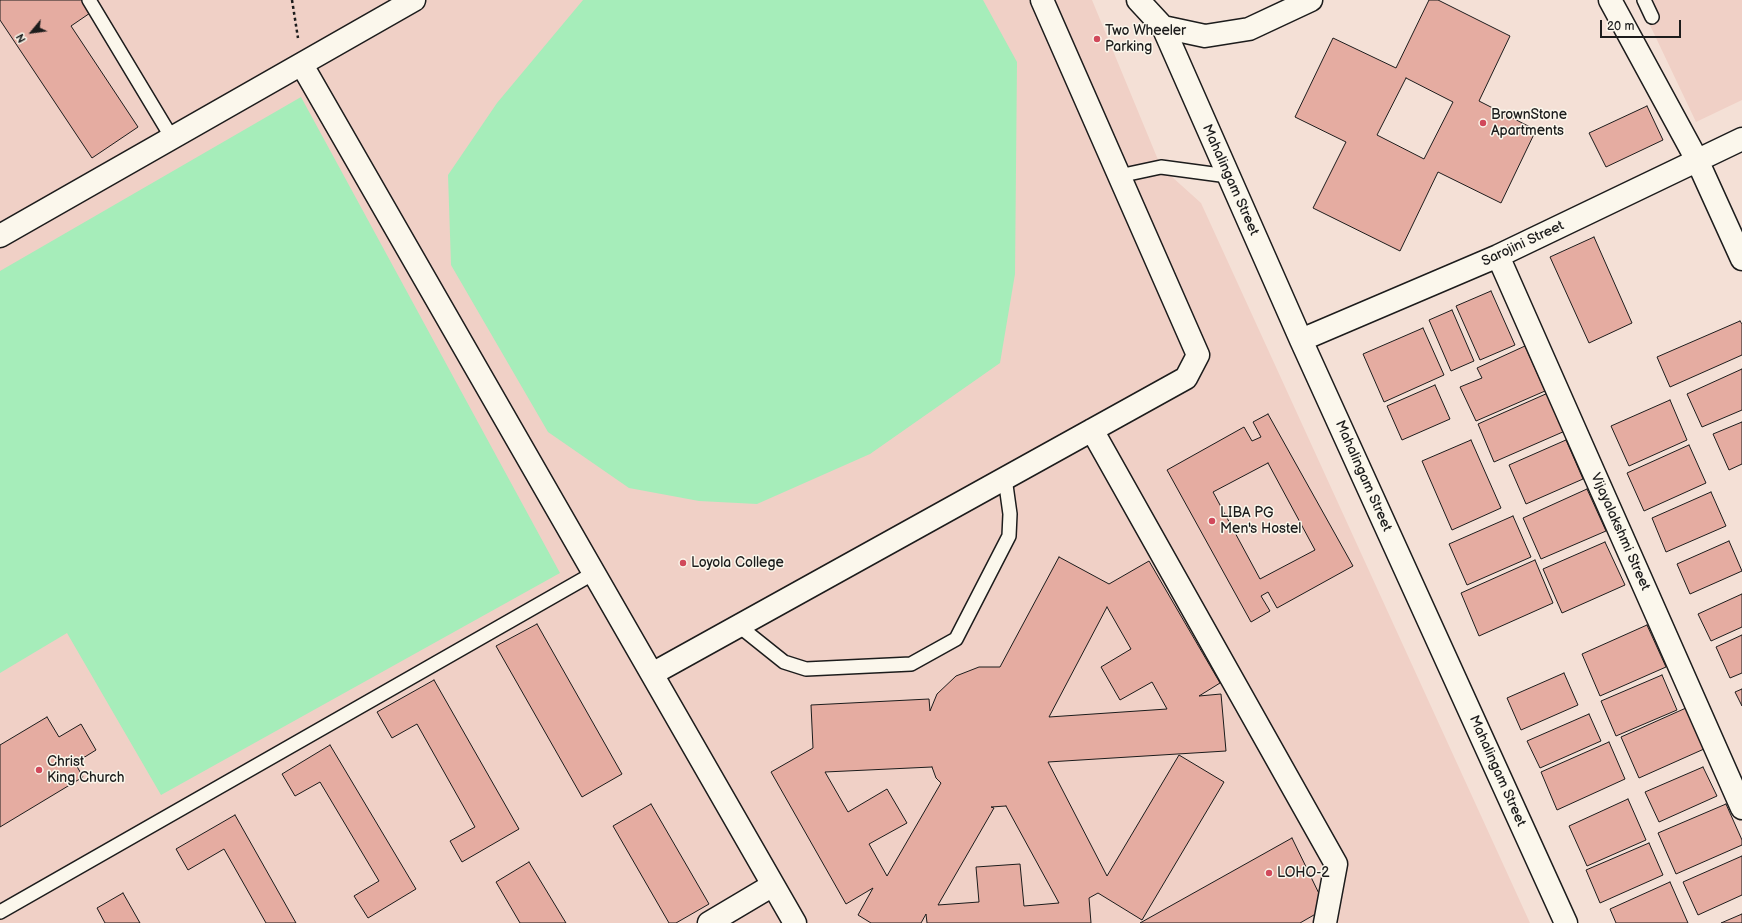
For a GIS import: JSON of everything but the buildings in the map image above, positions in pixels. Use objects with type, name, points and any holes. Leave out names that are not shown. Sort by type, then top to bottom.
[{"type":"street","points":[[0,236],[414,0]]},
{"type":"street","points":[[652,674],[1186,378],[1198,355],[1042,0]]},
{"type":"street","name":"Mahalingam Street","points":[[1138,0],[1163,27],[1301,340],[1566,923]]},
{"type":"street","points":[[1163,27],[1205,36],[1249,29],[1311,0]]},
{"type":"street","points":[[1610,0],[1697,160],[1742,259]]},
{"type":"street","points":[[302,65],[795,923]]},
{"type":"street","name":"Sarojini Street","points":[[1301,340],[1498,256],[1742,139]]},
{"type":"street","name":"Vijayalakshmi Street","points":[[1498,256],[1742,808]]},
{"type":"street","points":[[1092,430],[1336,864],[1325,923]]},
{"type":"street","points":[[709,923],[773,885]]},
{"type":"lane","points":[[89,0],[172,138]]},
{"type":"lane","points":[[1644,0],[1652,17]]},
{"type":"lane","points":[[1119,176],[1160,168],[1228,176]]},
{"type":"lane","points":[[739,626],[784,662],[806,669],[911,664],[956,639],[1009,536],[1010,514],[1005,478]]},
{"type":"lane","points":[[0,912],[594,573]]},
{"type":"path","points":[[292,0],[302,65]]},
{"type":"shaded area","name":"Loyola College","points":[[0,0],[1092,0],[1161,167],[1201,203],[1530,923],[0,923]]},
{"type":"shaded area","points":[[1638,0],[1742,0],[1742,100],[1696,122]]},
{"type":"green space","points":[[583,0],[983,0],[1017,62],[1015,274],[1000,363],[870,454],[757,504],[699,501],[629,488],[548,432],[451,265],[448,175],[497,103]]},
{"type":"green space","points":[[301,97],[560,573],[161,795],[67,633],[0,673],[0,271]]},
{"type":"place","name":"Two Wheeler Parking","points":[[1097,39]]},
{"type":"place","name":"BrownStone Apartments","points":[[1483,123]]},
{"type":"place","name":"LIBA PG Men's Hostel","points":[[1212,521]]},
{"type":"place","name":"Loyola College","points":[[683,563]]},
{"type":"place","name":"Christ King Church","points":[[39,770]]},
{"type":"place","name":"LOHO-2","points":[[1269,873]]}]
